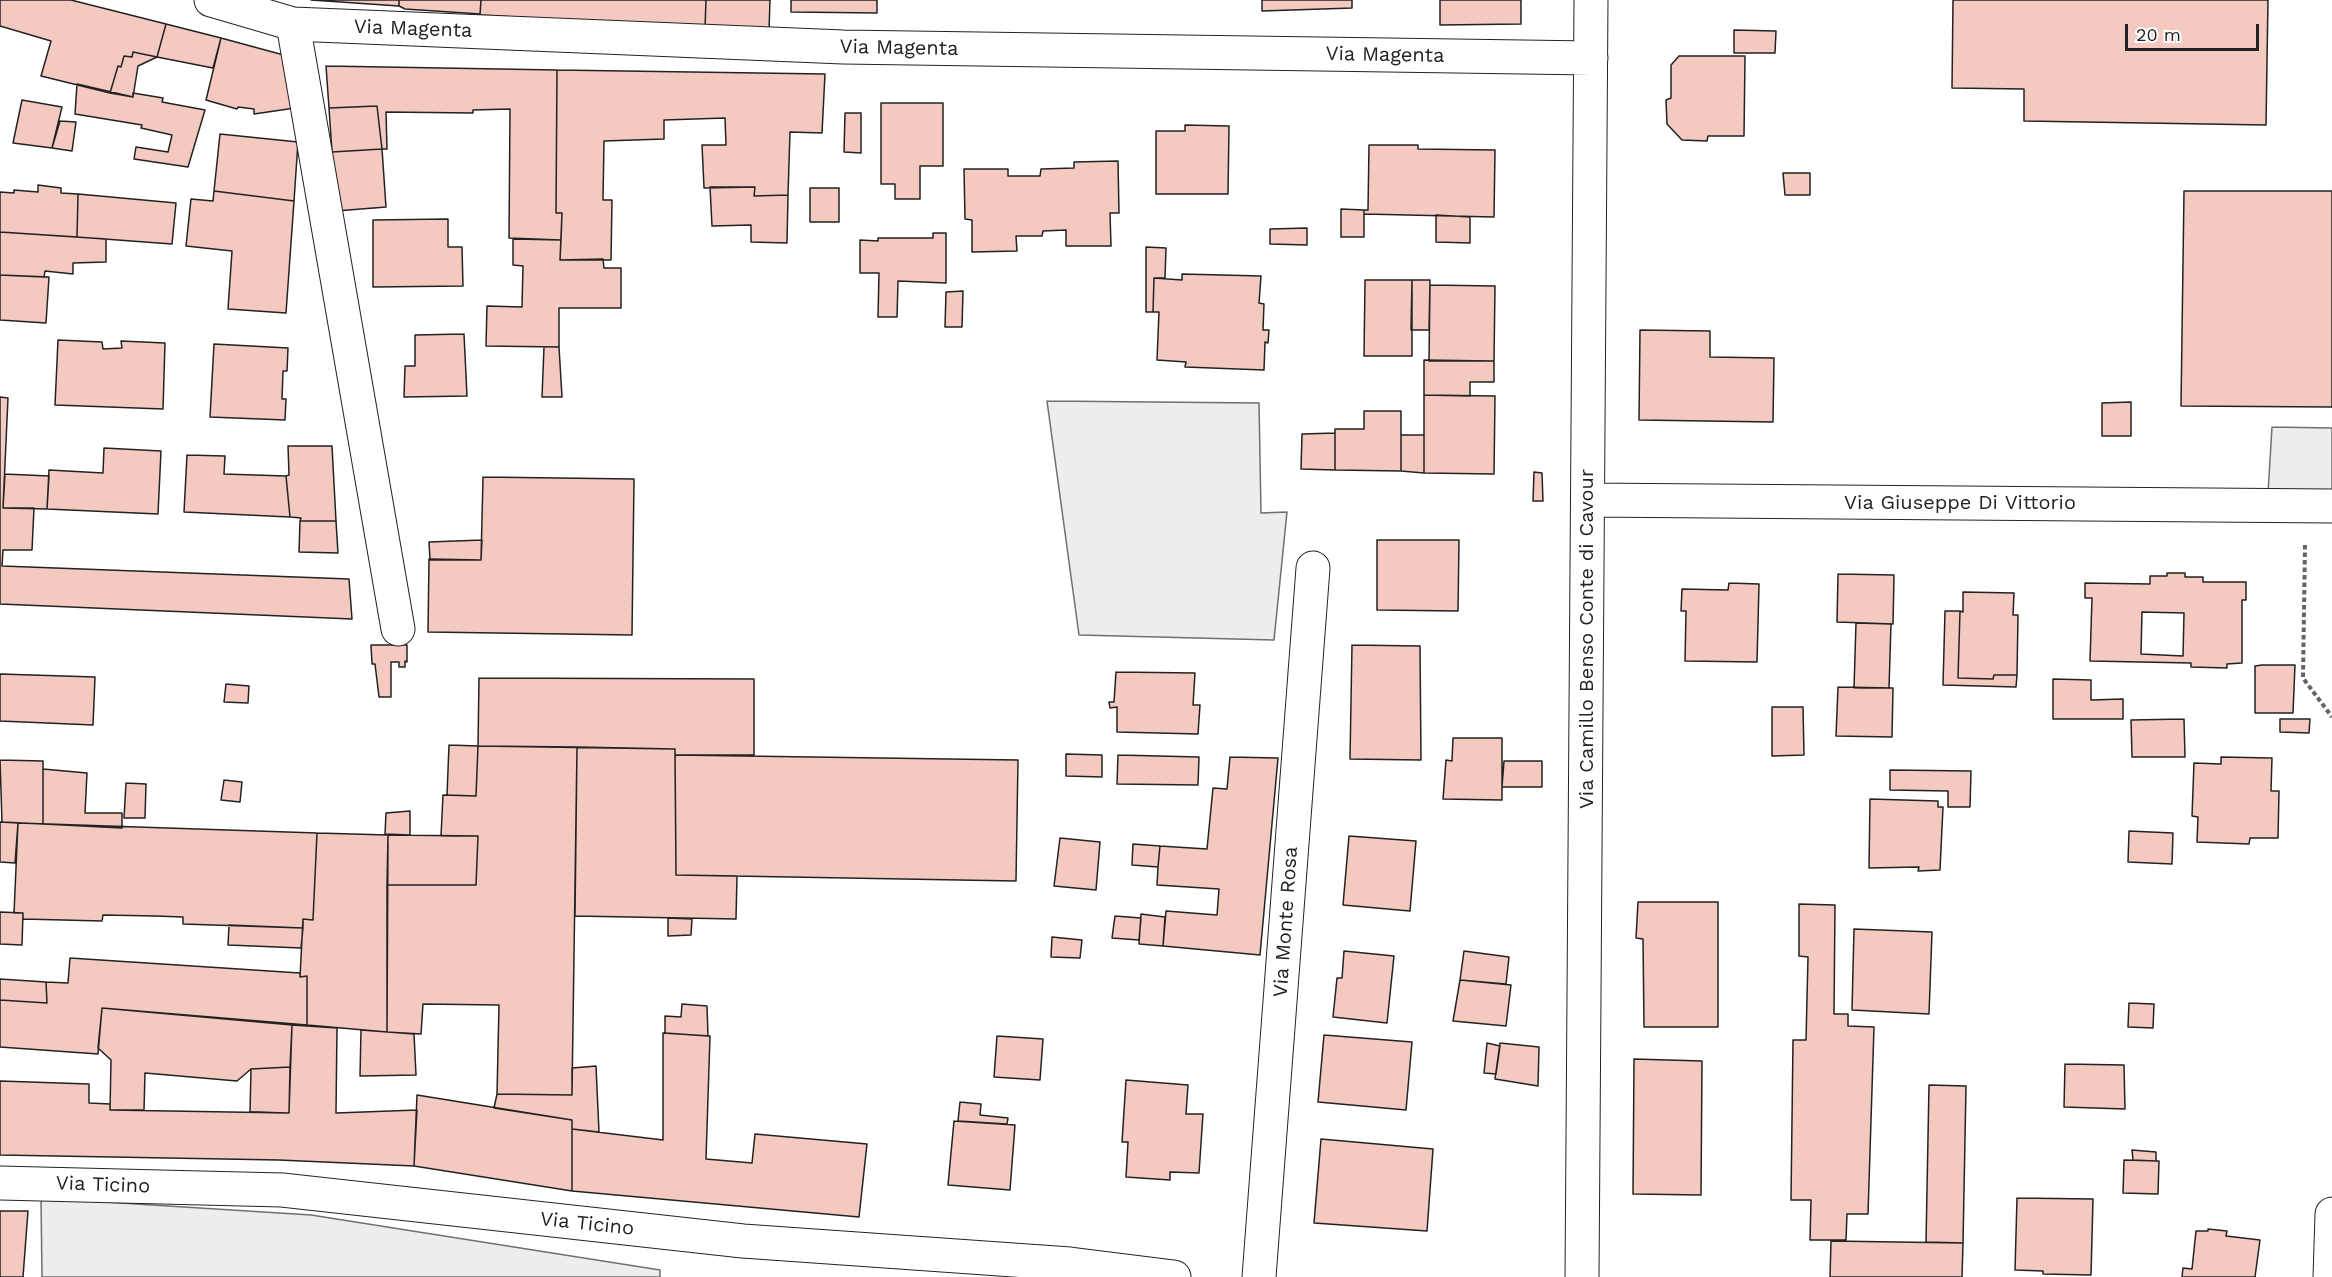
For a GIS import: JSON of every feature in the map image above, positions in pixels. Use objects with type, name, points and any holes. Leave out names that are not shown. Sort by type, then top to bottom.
[{"type":"street","name":"Via Camillo Benso Conte di Cavour","points":[[1582,1277],[1591,0]]},
{"type":"street","name":"Via Magenta","points":[[229,3],[293,24],[843,47],[1591,58]]},
{"type":"street","points":[[293,24],[398,629]]},
{"type":"street","name":"Via Giuseppe Di Vittorio","points":[[1588,500],[2319,505]]},
{"type":"street","name":"Via Monte Rosa","points":[[1259,1277],[1313,568]]},
{"type":"street","name":"Via Ticino","points":[[0,1183],[282,1190],[743,1240],[1070,1264],[1174,1277]]},
{"type":"street","points":[[2330,1277],[2332,1214]]},
{"type":"path","points":[[2319,505],[2303,678],[2332,717]]},
{"type":"shaded area","points":[[1047,401],[1259,403],[1261,513],[1287,512],[1274,640],[1079,635]]},
{"type":"shaded area","points":[[2272,427],[2332,428],[2332,494],[2268,493]]},
{"type":"shaded area","points":[[41,1198],[311,1215],[660,1270],[660,1277],[42,1277]]},
{"type":"building","points":[[0,0],[71,0],[166,24],[157,57],[133,52],[132,57],[124,56],[121,67],[118,66],[110,93],[41,76],[51,41],[0,26]]},
{"type":"building","points":[[311,0],[399,0],[399,6]]},
{"type":"building","points":[[399,0],[481,0],[480,14],[405,9],[399,6]]},
{"type":"building","points":[[481,0],[706,0],[705,28],[480,15]]},
{"type":"building","points":[[706,0],[770,0],[769,31],[705,28]]},
{"type":"building","points":[[791,0],[877,0],[877,13],[791,12]]},
{"type":"building","points":[[1262,0],[1352,0],[1352,8],[1262,11]]},
{"type":"building","points":[[1440,0],[1521,0],[1521,24],[1440,25]]},
{"type":"building","points":[[1953,0],[2268,0],[2266,125],[2024,121],[2024,89],[1952,88]]},
{"type":"building","points":[[166,24],[221,38],[213,68],[157,57]]},
{"type":"building","points":[[1734,30],[1776,31],[1775,53],[1734,53]]},
{"type":"building","points":[[221,38],[291,57],[295,108],[254,114],[254,109],[238,107],[237,109],[206,100]]},
{"type":"building","points":[[133,52],[157,57],[138,66],[133,97],[110,93],[118,66],[121,67],[124,56],[132,57]]},
{"type":"building","points":[[1679,56],[1745,56],[1744,136],[1708,136],[1707,141],[1682,140],[1667,124],[1666,100],[1671,98],[1671,65]]},
{"type":"building","points":[[326,66],[557,70],[556,213],[562,213],[561,240],[509,238],[510,109],[473,110],[473,113],[386,112],[387,149],[382,149],[377,106],[329,108]]},
{"type":"building","points":[[557,70],[825,74],[822,133],[790,132],[788,195],[754,196],[755,187],[704,188],[702,145],[726,145],[725,118],[664,120],[664,139],[604,141],[603,200],[612,200],[611,260],[560,260],[562,213],[556,213]]},
{"type":"building","points":[[77,84],[133,97],[133,93],[163,98],[162,102],[205,110],[188,167],[134,159],[136,147],[168,152],[172,135],[141,128],[142,125],[75,114]]},
{"type":"building","points":[[22,100],[62,107],[52,148],[13,143]]},
{"type":"building","points":[[881,103],[943,103],[943,166],[920,166],[920,199],[895,199],[895,184],[881,184]]},
{"type":"building","points":[[377,106],[382,149],[332,152],[329,108]]},
{"type":"building","points":[[845,113],[861,113],[861,153],[844,152]]},
{"type":"building","points":[[60,121],[76,122],[72,151],[52,148]]},
{"type":"building","points":[[1185,125],[1229,126],[1228,194],[1156,194],[1156,131],[1185,131]]},
{"type":"building","points":[[220,134],[298,142],[294,201],[214,191]]},
{"type":"building","points":[[1369,145],[1418,145],[1418,149],[1495,150],[1494,217],[1364,214],[1364,210],[1368,210]]},
{"type":"building","points":[[382,149],[386,207],[336,211],[332,152]]},
{"type":"building","points":[[1118,161],[1119,213],[1110,213],[1111,246],[1066,246],[1066,230],[1043,231],[1042,236],[1016,236],[1017,251],[972,252],[972,220],[965,219],[964,169],[1008,169],[1008,176],[1040,176],[1041,169],[1074,168],[1074,162]]},
{"type":"building","points":[[1783,173],[1810,173],[1810,195],[1785,195]]},
{"type":"building","points":[[38,185],[61,188],[61,193],[78,194],[77,237],[0,232],[0,192],[14,193],[14,190],[38,192]]},
{"type":"building","points":[[710,187],[755,187],[754,196],[788,195],[787,243],[751,242],[751,225],[712,226]]},
{"type":"building","points":[[810,188],[839,188],[839,222],[810,222]]},
{"type":"building","points":[[214,191],[294,201],[286,313],[228,309],[232,251],[186,246],[191,199],[213,201]]},
{"type":"building","points":[[2184,191],[2332,191],[2332,407],[2181,406]]},
{"type":"building","points":[[78,194],[176,203],[172,244],[77,237]]},
{"type":"building","points":[[1341,209],[1364,210],[1364,237],[1341,237]]},
{"type":"building","points":[[1436,215],[1470,217],[1470,243],[1436,242]]},
{"type":"building","points":[[448,219],[448,247],[462,247],[463,286],[373,287],[373,220]]},
{"type":"building","points":[[1307,228],[1307,245],[1270,244],[1270,229]]},
{"type":"building","points":[[0,232],[106,239],[106,262],[73,263],[73,274],[45,271],[44,277],[0,275]]},
{"type":"building","points":[[933,233],[946,233],[946,283],[898,281],[897,317],[878,317],[879,273],[860,273],[860,240],[933,238]]},
{"type":"building","points":[[513,239],[561,240],[560,260],[603,259],[604,268],[621,268],[621,308],[559,308],[559,347],[486,346],[487,306],[522,307],[523,266],[513,265]]},
{"type":"building","points":[[1146,247],[1166,248],[1165,278],[1154,278],[1153,312],[1146,312]]},
{"type":"building","points":[[1182,274],[1261,276],[1259,303],[1264,304],[1263,330],[1269,330],[1268,343],[1265,342],[1264,370],[1185,367],[1186,362],[1157,360],[1159,312],[1153,312],[1154,278],[1182,280]]},
{"type":"building","points":[[0,275],[49,277],[46,323],[0,320]]},
{"type":"building","points":[[1365,280],[1412,280],[1412,356],[1364,356]]},
{"type":"building","points":[[1412,280],[1430,280],[1429,330],[1411,330]]},
{"type":"building","points":[[1430,285],[1495,286],[1494,361],[1429,361]]},
{"type":"building","points":[[963,291],[962,327],[945,327],[946,292]]},
{"type":"building","points":[[1640,330],[1710,331],[1710,357],[1774,358],[1773,422],[1639,420]]},
{"type":"building","points":[[464,334],[467,396],[404,397],[405,366],[415,366],[415,335]]},
{"type":"building","points":[[58,340],[102,342],[103,349],[122,348],[121,341],[165,343],[163,409],[55,405]]},
{"type":"building","points":[[214,344],[288,348],[287,371],[283,371],[282,399],[286,399],[285,420],[210,417]]},
{"type":"building","points":[[544,347],[559,347],[562,397],[542,397]]},
{"type":"building","points":[[1424,360],[1494,361],[1494,382],[1470,382],[1470,396],[1424,395]]},
{"type":"building","points":[[1424,395],[1495,396],[1494,474],[1424,473]]},
{"type":"building","points":[[0,397],[8,398],[3,508],[34,508],[32,550],[3,550],[2,566],[349,579],[352,619],[0,604]]},
{"type":"building","points":[[2131,402],[2131,436],[2102,436],[2102,403]]},
{"type":"building","points":[[1364,411],[1401,411],[1401,471],[1335,470],[1335,429],[1364,429]]},
{"type":"building","points":[[1335,433],[1335,470],[1301,469],[1302,434]]},
{"type":"building","points":[[1401,435],[1424,435],[1424,473],[1401,471]]},
{"type":"building","points":[[288,446],[332,446],[336,521],[300,521],[301,518],[290,517],[286,476],[289,475]]},
{"type":"building","points":[[104,448],[161,451],[158,514],[47,509],[49,470],[103,473]]},
{"type":"building","points":[[187,455],[225,456],[224,474],[286,476],[290,517],[184,512]]},
{"type":"building","points":[[1534,472],[1542,473],[1543,501],[1533,501]]},
{"type":"building","points":[[5,474],[49,476],[47,509],[3,508]]},
{"type":"building","points":[[483,477],[634,479],[632,635],[428,632],[429,559],[481,560]]},
{"type":"building","points":[[300,521],[336,521],[338,553],[299,552]]},
{"type":"building","points":[[482,540],[481,560],[430,560],[429,542]]},
{"type":"building","points":[[1377,540],[1459,540],[1458,611],[1377,610]]},
{"type":"building","points":[[2167,573],[2185,573],[2185,577],[2203,577],[2203,582],[2246,582],[2246,600],[2242,600],[2242,663],[2227,664],[2227,668],[2191,667],[2191,663],[2090,661],[2092,598],[2085,598],[2085,583],[2150,584],[2150,576],[2167,576]]},
{"type":"building","points":[[1838,574],[1894,575],[1893,624],[1837,622]]},
{"type":"building","points":[[1729,583],[1759,584],[1757,662],[1685,661],[1686,611],[1681,611],[1682,589],[1728,590]]},
{"type":"building","points":[[1963,592],[2014,593],[2013,615],[2018,615],[2017,675],[1994,675],[1993,679],[1958,678],[1960,611],[1963,612]]},
{"type":"building","points":[[1945,611],[1960,611],[1958,678],[1993,679],[1994,675],[2017,675],[2016,687],[1943,685]]},
{"type":"building","points":[[2142,612],[2184,613],[2183,656],[2141,654]]},
{"type":"building","points":[[1856,623],[1891,624],[1889,688],[1854,688]]},
{"type":"building","points":[[371,645],[407,645],[405,667],[399,667],[399,662],[391,662],[391,697],[379,697],[375,664],[372,664]]},
{"type":"building","points":[[1352,645],[1420,646],[1421,760],[1350,759]]},
{"type":"building","points":[[2295,665],[2293,713],[2255,713],[2255,666]]},
{"type":"building","points":[[1116,672],[1195,673],[1193,705],[1200,705],[1198,734],[1117,732],[1117,707],[1110,708],[1109,702],[1114,702]]},
{"type":"building","points":[[0,674],[95,677],[93,725],[0,721]]},
{"type":"building","points":[[479,678],[754,679],[754,755],[675,755],[675,749],[478,746]]},
{"type":"building","points":[[2053,679],[2091,680],[2091,700],[2123,699],[2123,719],[2053,719]]},
{"type":"building","points":[[226,684],[249,686],[248,703],[224,702]]},
{"type":"building","points":[[1838,687],[1893,688],[1892,737],[1836,736]]},
{"type":"building","points":[[1772,707],[1803,707],[1804,755],[1772,756]]},
{"type":"building","points":[[2184,719],[2185,757],[2132,757],[2131,720]]},
{"type":"building","points":[[2280,719],[2310,719],[2309,733],[2280,732]]},
{"type":"building","points":[[1453,738],[1502,738],[1502,800],[1443,799],[1446,760],[1452,761]]},
{"type":"building","points":[[449,745],[478,746],[476,796],[447,795]]},
{"type":"building","points":[[478,746],[577,747],[572,1095],[497,1094],[499,1005],[423,1004],[421,1034],[387,1032],[387,885],[476,885],[478,836],[441,836],[443,795],[476,796]]},
{"type":"building","points":[[577,747],[675,749],[676,875],[737,876],[736,919],[575,916]]},
{"type":"building","points":[[1066,754],[1102,755],[1102,777],[1066,776]]},
{"type":"building","points":[[675,755],[1018,760],[1016,881],[676,875]]},
{"type":"building","points":[[1118,755],[1199,757],[1198,785],[1117,784]]},
{"type":"building","points":[[1230,757],[1278,758],[1260,955],[1163,946],[1166,911],[1217,915],[1219,889],[1157,885],[1158,867],[1160,846],[1207,849],[1213,788],[1227,789]]},
{"type":"building","points":[[2221,757],[2272,758],[2271,791],[2279,791],[2278,838],[2250,838],[2249,844],[2197,842],[2198,817],[2192,816],[2194,763],[2221,764]]},
{"type":"building","points":[[0,760],[43,761],[43,824],[2,822]]},
{"type":"building","points":[[1504,761],[1542,761],[1542,787],[1502,787]]},
{"type":"building","points":[[43,769],[87,773],[85,813],[122,813],[122,828],[43,824]]},
{"type":"building","points":[[1890,770],[1971,771],[1970,807],[1948,807],[1948,791],[1890,790]]},
{"type":"building","points":[[224,780],[242,782],[240,802],[221,800]]},
{"type":"building","points":[[126,783],[146,784],[145,818],[124,818]]},
{"type":"building","points":[[1870,799],[1938,801],[1938,807],[1943,807],[1940,870],[1918,871],[1919,867],[1869,868]]},
{"type":"building","points":[[410,811],[410,835],[385,834],[386,813]]},
{"type":"building","points":[[0,822],[18,823],[15,863],[0,862]]},
{"type":"building","points":[[18,823],[317,833],[313,920],[303,919],[303,928],[183,924],[183,917],[155,916],[103,915],[102,921],[23,919],[23,913],[14,913]]},
{"type":"building","points":[[2129,831],[2173,833],[2172,864],[2128,862]]},
{"type":"building","points":[[317,833],[388,835],[387,1032],[307,1025],[307,976],[300,977],[303,919],[313,920]]},
{"type":"building","points":[[388,835],[478,836],[476,885],[387,885]]},
{"type":"building","points":[[1349,836],[1416,841],[1410,911],[1343,905]]},
{"type":"building","points":[[1060,838],[1100,842],[1096,890],[1054,886]]},
{"type":"building","points":[[1133,844],[1160,846],[1158,867],[1132,865]]},
{"type":"building","points":[[1638,902],[1718,902],[1718,1027],[1644,1027],[1643,939],[1636,938]]},
{"type":"building","points":[[1799,904],[1835,905],[1834,1014],[1848,1014],[1848,1026],[1874,1027],[1868,1214],[1847,1214],[1846,1240],[1810,1240],[1811,1200],[1791,1200],[1793,1040],[1806,1040],[1808,957],[1799,956]]},
{"type":"building","points":[[0,912],[23,913],[22,945],[0,944]]},
{"type":"building","points":[[1141,914],[1165,917],[1163,946],[1139,944]]},
{"type":"building","points":[[1115,916],[1141,918],[1139,940],[1112,938]]},
{"type":"building","points":[[668,918],[692,919],[691,935],[668,936]]},
{"type":"building","points":[[229,925],[303,928],[301,948],[228,945]]},
{"type":"building","points":[[1854,929],[1932,932],[1929,1014],[1852,1010]]},
{"type":"building","points":[[1052,937],[1082,940],[1080,958],[1051,957]]},
{"type":"building","points":[[1344,951],[1394,956],[1387,1023],[1333,1017],[1337,978],[1342,978]]},
{"type":"building","points":[[1464,951],[1509,957],[1506,984],[1460,980]]},
{"type":"building","points":[[70,958],[300,973],[300,977],[307,976],[307,1025],[102,1008],[98,1054],[0,1047],[0,1000],[47,1003],[46,982],[68,983]]},
{"type":"building","points":[[0,979],[46,982],[47,1003],[0,1000]]},
{"type":"building","points":[[1460,980],[1511,985],[1506,1026],[1453,1021]]},
{"type":"building","points":[[2129,1003],[2154,1004],[2153,1028],[2128,1027]]},
{"type":"building","points":[[682,1004],[707,1006],[708,1036],[665,1033],[665,1016],[681,1017]]},
{"type":"building","points":[[102,1008],[292,1025],[290,1067],[251,1069],[237,1081],[145,1073],[144,1110],[110,1110],[111,1060],[98,1048]]},
{"type":"building","points":[[292,1025],[337,1028],[336,1113],[417,1110],[414,1166],[279,1160],[0,1155],[0,1081],[89,1084],[89,1103],[110,1104],[110,1110],[289,1113]]},
{"type":"building","points":[[361,1030],[414,1034],[416,1075],[360,1076]]},
{"type":"building","points":[[663,1033],[710,1036],[706,1159],[752,1163],[755,1134],[867,1144],[859,1217],[572,1191],[572,1129],[663,1140]]},
{"type":"building","points":[[1324,1035],[1412,1042],[1406,1110],[1318,1102]]},
{"type":"building","points":[[997,1036],[1043,1039],[1040,1080],[994,1077]]},
{"type":"building","points":[[1487,1043],[1500,1046],[1496,1074],[1484,1073]]},
{"type":"building","points":[[1500,1043],[1539,1047],[1538,1086],[1495,1079]]},
{"type":"building","points":[[1634,1059],[1702,1061],[1701,1195],[1633,1194]]},
{"type":"building","points":[[2065,1064],[2124,1065],[2125,1109],[2064,1107]]},
{"type":"building","points":[[596,1066],[599,1132],[572,1129],[572,1120],[494,1108],[497,1094],[572,1095],[572,1068]]},
{"type":"building","points":[[290,1067],[289,1113],[250,1112],[251,1069]]},
{"type":"building","points":[[1126,1080],[1188,1085],[1186,1114],[1203,1114],[1199,1173],[1170,1172],[1170,1180],[1126,1177],[1128,1142],[1122,1142]]},
{"type":"building","points":[[1929,1085],[1966,1086],[1963,1243],[1926,1242]]},
{"type":"building","points":[[417,1095],[572,1120],[572,1191],[414,1166]]},
{"type":"building","points":[[960,1102],[981,1104],[980,1115],[1008,1118],[1007,1124],[958,1121]]},
{"type":"building","points":[[954,1121],[1015,1125],[1010,1190],[948,1185]]},
{"type":"building","points":[[1321,1139],[1433,1149],[1427,1231],[1314,1223]]},
{"type":"building","points":[[2132,1150],[2156,1152],[2156,1161],[2133,1160]]},
{"type":"building","points":[[2124,1160],[2159,1161],[2158,1194],[2123,1193]]},
{"type":"building","points":[[2017,1198],[2093,1199],[2091,1275],[2043,1274],[2043,1271],[2015,1270]]},
{"type":"building","points":[[0,1211],[28,1211],[23,1277],[0,1277]]},
{"type":"building","points":[[2208,1229],[2227,1231],[2226,1236],[2260,1240],[2255,1277],[2182,1277],[2183,1268],[2192,1269],[2196,1231],[2208,1231]]},
{"type":"building","points":[[1831,1241],[1963,1243],[1962,1277],[1830,1277]]}]
